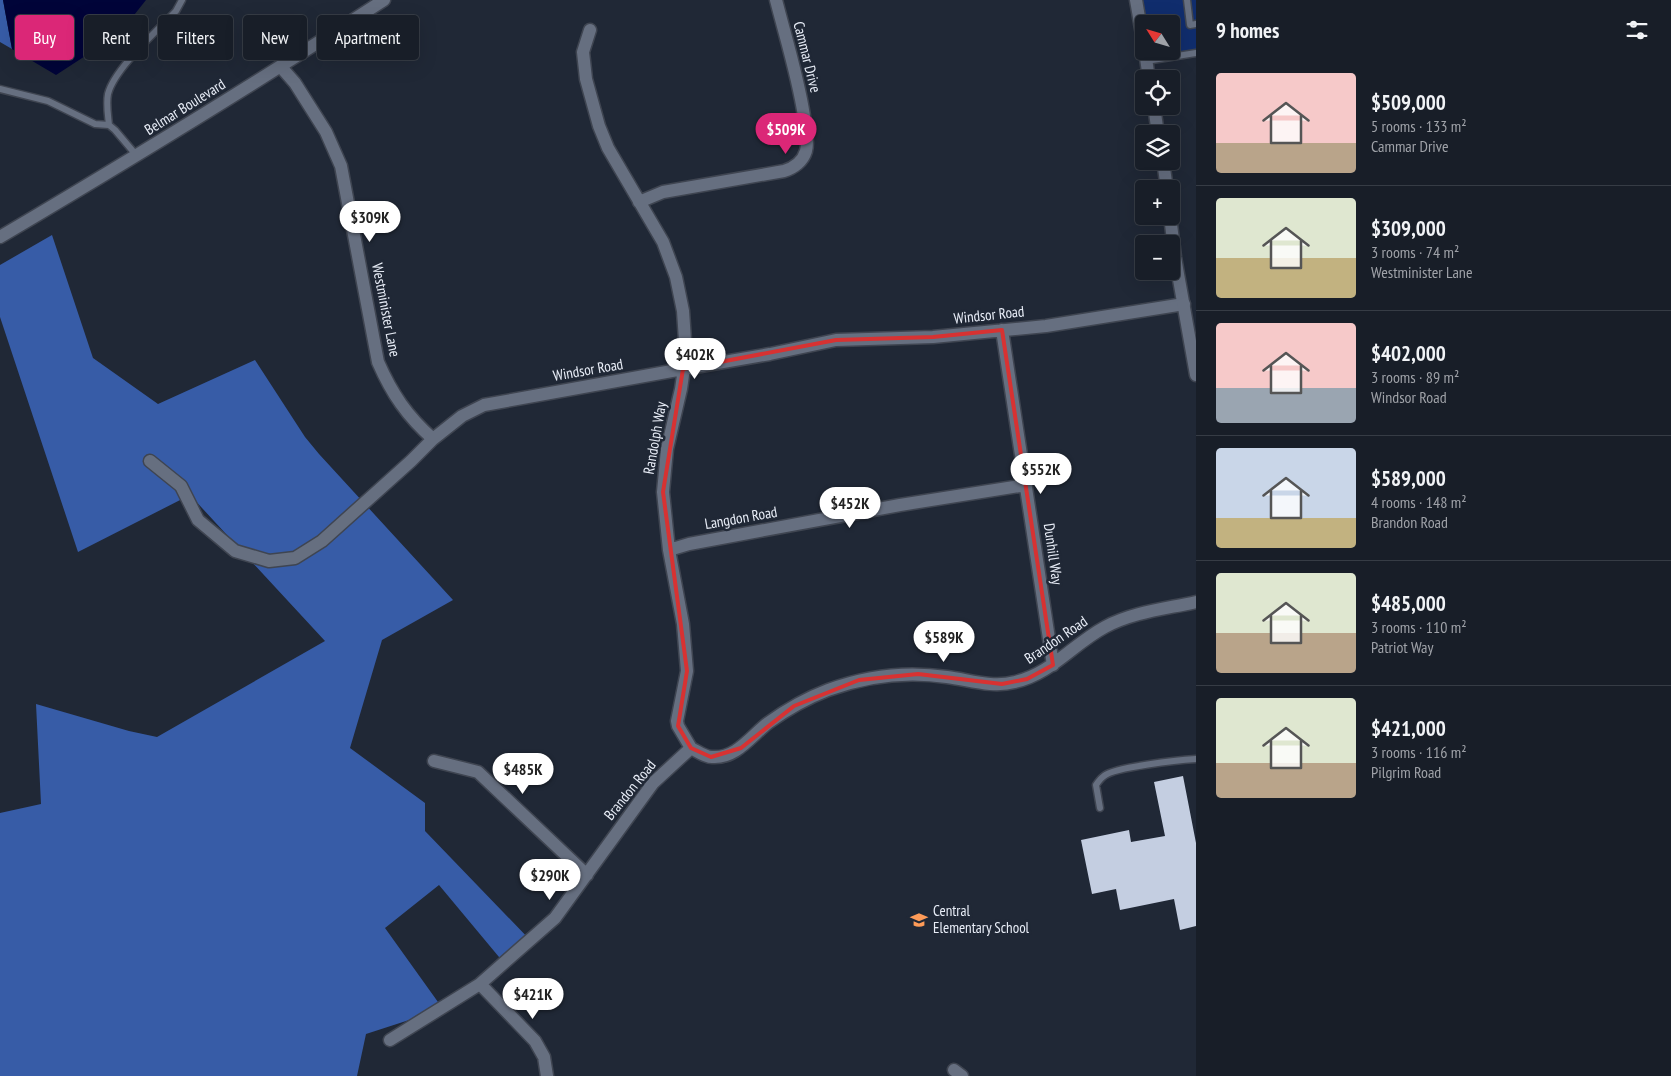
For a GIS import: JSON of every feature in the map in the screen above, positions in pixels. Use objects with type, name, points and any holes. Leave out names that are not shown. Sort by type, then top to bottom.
[{"type":"street","name":"Belmar Boulevard","points":[[0,236],[137,156],[281,67],[384,0]]},
{"type":"street","name":"Cammar Drive","points":[[639,202],[664,192],[784,171],[796,165],[802,159],[806,150],[806,134],[800,93],[776,0]]},
{"type":"street","points":[[1136,0],[1139,15]]},
{"type":"street","name":"Randolph Way","points":[[590,30],[583,52],[586,79],[592,104],[608,148],[663,242],[676,277],[683,311],[686,355],[664,470],[664,512],[683,624],[687,671],[677,721],[691,748]]},
{"type":"street","name":"Westminister Lane","points":[[281,67],[295,83],[326,132],[341,166],[378,362],[401,406],[433,439]]},
{"type":"street","points":[[1171,225],[1196,375]]},
{"type":"street","name":"Windsor Road","points":[[150,462],[181,486],[198,520],[236,551],[269,561],[295,558],[322,541],[433,439],[462,416],[484,406],[770,354],[836,340],[933,338],[1046,326],[1184,304]]},
{"type":"street","name":"Dunhill Way","points":[[1002,330],[1053,665]]},
{"type":"street","name":"Langdon Road","points":[[670,550],[689,544],[900,505],[1026,485]]},
{"type":"street","name":"Brandon Road","points":[[390,1040],[480,984],[555,918],[653,783],[691,748],[711,758],[731,754],[741,748],[768,723],[794,706],[828,690],[860,680],[889,675],[918,674],[981,684],[1002,684],[1027,679],[1053,665],[1106,626],[1142,613],[1196,602]]},
{"type":"street","points":[[434,761],[478,772],[587,875]]},
{"type":"street","points":[[480,984],[535,1042],[544,1057],[547,1076]]},
{"type":"lane","points":[[109,125],[108,95],[113,80],[124,65],[176,11],[182,0]]},
{"type":"lane","points":[[1187,0],[1190,25],[1196,24]]},
{"type":"lane","points":[[1180,54],[1196,53]]},
{"type":"lane","points":[[0,89],[48,101],[95,124],[109,125],[137,156]]},
{"type":"lane","points":[[1100,808],[1096,785],[1104,775],[1141,766],[1196,759]]},
{"type":"highlighted area","points":[[1002,330],[1053,665],[1027,679],[1002,684],[918,674],[859,680],[794,706],[741,748],[711,757],[691,748],[678,726],[687,671],[663,492],[683,369],[836,340],[933,337]]},
{"type":"shaded area","points":[[0,0],[3,0],[12,49],[0,42]]},
{"type":"shaded area","points":[[3,0],[146,0],[134,15],[84,15],[84,57],[56,75],[31,60],[74,60],[74,15],[15,15],[15,51],[12,49]]},
{"type":"shaded area","points":[[1137,0],[1196,0],[1196,52],[1180,55],[1180,15],[1141,15]]},
{"type":"shaded area","points":[[52,235],[93,358],[158,404],[255,360],[305,437],[319,454],[453,600],[382,640],[350,748],[425,803],[425,831],[532,942],[504,963],[439,885],[385,928],[443,1009],[366,1034],[357,1076],[0,1076],[0,813],[41,804],[36,704],[129,731],[157,737],[325,641],[190,495],[78,552],[0,317],[0,265]]},
{"type":"building","points":[[1183,776],[1196,843],[1196,926],[1180,930],[1174,899],[1120,910],[1116,889],[1092,894],[1081,840],[1129,830],[1131,842],[1165,836],[1154,782]]},
{"type":"place","name":"Central Elementary School","points":[[919,920]]}]
